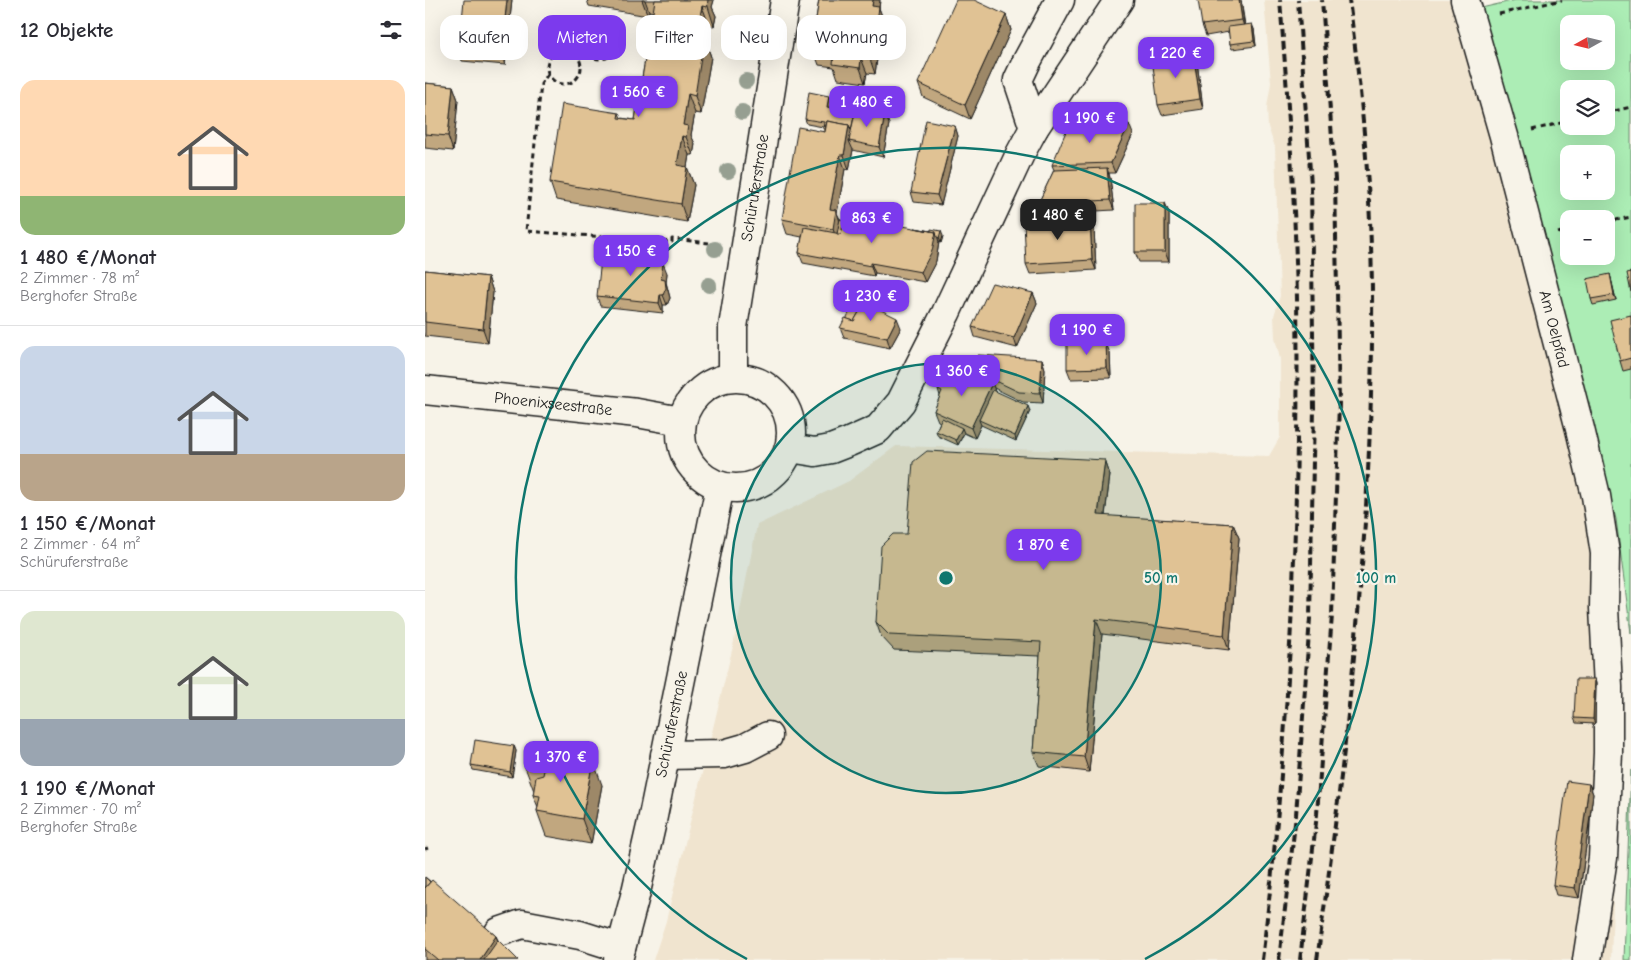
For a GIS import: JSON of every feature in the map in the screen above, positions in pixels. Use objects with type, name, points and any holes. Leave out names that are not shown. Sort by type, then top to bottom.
[{"type":"main road","name":"Schüruferstraße","points":[[733,377],[733,327],[785,0]]},
{"type":"main road","points":[[1034,128],[1019,80],[1059,0]]},
{"type":"main road","points":[[790,448],[815,452],[831,449],[849,442],[878,429],[901,402],[946,313],[1034,128],[1119,0]]},
{"type":"main road","name":"Am Oelpfad","points":[[1468,10],[1504,136],[1580,429],[1605,553],[1604,608],[1608,753],[1603,858],[1587,960]]},
{"type":"main road","points":[[733,377],[751,379],[767,387],[779,398],[788,414],[792,431],[790,448],[781,464],[769,477],[754,485],[737,488],[720,486],[705,479],[693,468],[684,453],[680,437],[681,421],[688,404],[700,390],[715,380],[733,377]]},
{"type":"main road","name":"Phoenixseestraße","points":[[425,390],[637,413],[681,421]]},
{"type":"main road","name":"Schüruferstraße","points":[[619,954],[636,892],[720,486]]},
{"type":"main road","points":[[665,755],[723,754],[745,748],[768,736]]},
{"type":"main road","points":[[499,932],[522,924],[580,935],[619,954]]},
{"type":"path","points":[[1468,10],[1562,0]]},
{"type":"path","points":[[597,24],[609,26],[613,30],[618,40],[615,52],[611,56],[600,59],[595,58],[586,51],[583,41],[587,30],[597,24]]},
{"type":"path","points":[[549,60],[547,63],[548,74],[561,84],[572,82],[579,75],[581,69],[579,60]]},
{"type":"path","points":[[548,74],[541,84],[526,231],[672,242],[672,239],[709,243]]},
{"type":"path","points":[[1615,111],[1631,107]]},
{"type":"path","points":[[1504,136],[1560,123]]},
{"type":"path","points":[[1615,220],[1631,217]]},
{"type":"shaded area","points":[[1264,0],[1465,0],[1580,429],[1616,823],[1611,960],[653,960],[666,921],[733,646],[757,525],[849,481],[896,446],[1269,456],[1280,437],[1280,359],[1275,338],[1274,316],[1280,296],[1275,147],[1268,127],[1267,107],[1271,83]]},
{"type":"green space","points":[[1516,0],[1631,0],[1631,633],[1616,519],[1477,9]]},
{"type":"green space","points":[[1631,770],[1631,960],[1624,960]]},
{"type":"building","points":[[464,0],[507,0],[505,15],[463,15]]},
{"type":"building","points":[[655,0],[708,0],[707,7],[702,6],[700,15],[652,15]]},
{"type":"building","points":[[819,0],[873,0],[872,6],[879,7],[878,15],[817,15]]},
{"type":"building","points":[[956,0],[974,0],[1006,15],[965,105],[918,83]]},
{"type":"building","points":[[1198,0],[1239,0],[1242,20],[1202,25]]},
{"type":"building","points":[[1252,24],[1254,41],[1230,44],[1228,27]]},
{"type":"building","points":[[1193,52],[1200,99],[1158,105],[1152,58]]},
{"type":"building","points":[[645,60],[701,60],[695,96],[688,94],[683,125],[688,126],[686,137],[682,136],[677,165],[687,167],[681,204],[550,182],[562,104],[619,113],[618,118],[635,120]]},
{"type":"building","points":[[833,60],[861,60],[860,68],[833,64]]},
{"type":"building","points":[[425,83],[453,86],[448,136],[425,134]]},
{"type":"building","points":[[809,92],[829,96],[827,107],[855,112],[851,130],[849,125],[827,121],[825,129],[823,129],[824,122],[805,119]]},
{"type":"building","points":[[857,103],[857,109],[885,114],[879,147],[849,141]]},
{"type":"building","points":[[926,120],[955,126],[937,195],[911,192]]},
{"type":"building","points":[[827,121],[849,125],[844,155],[840,155],[830,209],[836,210],[833,229],[782,219],[798,127],[825,132]]},
{"type":"building","points":[[1069,124],[1129,124],[1111,163],[1052,165]]},
{"type":"building","points":[[1107,168],[1110,200],[1038,204],[1054,170]]},
{"type":"building","points":[[1135,203],[1165,203],[1165,252],[1135,252]]},
{"type":"building","points":[[847,216],[936,232],[932,251],[921,272],[871,263],[871,266],[799,253],[804,227],[841,234]]},
{"type":"building","points":[[1090,218],[1092,260],[1026,264],[1024,222]]},
{"type":"building","points":[[840,219],[844,220],[841,234],[837,234]]},
{"type":"building","points":[[915,228],[941,231],[939,238],[936,232]]},
{"type":"building","points":[[602,251],[649,255],[649,261],[663,263],[661,279],[665,280],[666,288],[663,295],[660,295],[659,303],[597,296]]},
{"type":"building","points":[[425,270],[488,277],[483,329],[425,322]]},
{"type":"building","points":[[1631,272],[1631,292],[1627,273]]},
{"type":"building","points":[[1610,274],[1614,295],[1591,299],[1587,279]]},
{"type":"building","points":[[992,283],[1033,293],[1014,338],[972,327]]},
{"type":"building","points":[[856,301],[863,305],[854,321],[847,319],[847,317]]},
{"type":"building","points":[[865,302],[897,318],[887,338],[840,328],[845,318],[854,321]]},
{"type":"building","points":[[1631,315],[1631,358],[1620,361],[1610,320]]},
{"type":"building","points":[[1106,343],[1107,368],[1067,369],[1067,344]]},
{"type":"building","points":[[978,355],[1042,359],[1040,393],[1019,392],[971,369]]},
{"type":"building","points":[[954,366],[992,383],[971,428],[934,411],[942,391],[938,389],[940,383],[945,385]]},
{"type":"building","points":[[993,390],[1028,406],[1015,436],[979,420]]},
{"type":"building","points":[[942,418],[962,428],[956,440],[936,431]]},
{"type":"building","points":[[927,451],[1105,460],[1098,515],[1233,524],[1224,635],[1096,619],[1084,757],[1033,752],[1041,642],[889,635],[876,622],[881,546],[893,534],[907,534],[913,462]]},
{"type":"building","points":[[1576,679],[1595,679],[1593,719],[1574,718]]},
{"type":"building","points":[[475,740],[514,746],[510,772],[471,765]]},
{"type":"building","points":[[528,751],[593,760],[582,819],[537,811],[540,796],[533,795],[536,777],[543,775],[544,770],[525,767]]},
{"type":"building","points":[[1567,781],[1589,784],[1575,888],[1553,885]]},
{"type":"building","points":[[425,877],[430,882],[425,888]]},
{"type":"building","points":[[432,880],[496,936],[480,960],[438,960],[425,949],[425,888]]},
{"type":"building","points":[[498,940],[518,960],[484,960]]},
{"type":"railway","points":[[1262,960],[1286,713],[1297,465],[1296,262],[1291,150],[1280,0]]},
{"type":"railway","points":[[1279,960],[1296,815],[1310,618],[1314,408],[1311,185],[1298,0]]},
{"type":"railway","points":[[1300,960],[1317,814],[1332,615],[1339,403],[1335,180],[1322,0]]},
{"type":"railway","points":[[1317,960],[1349,710],[1364,542],[1369,458],[1372,290],[1368,181],[1362,108],[1349,0]]}]
